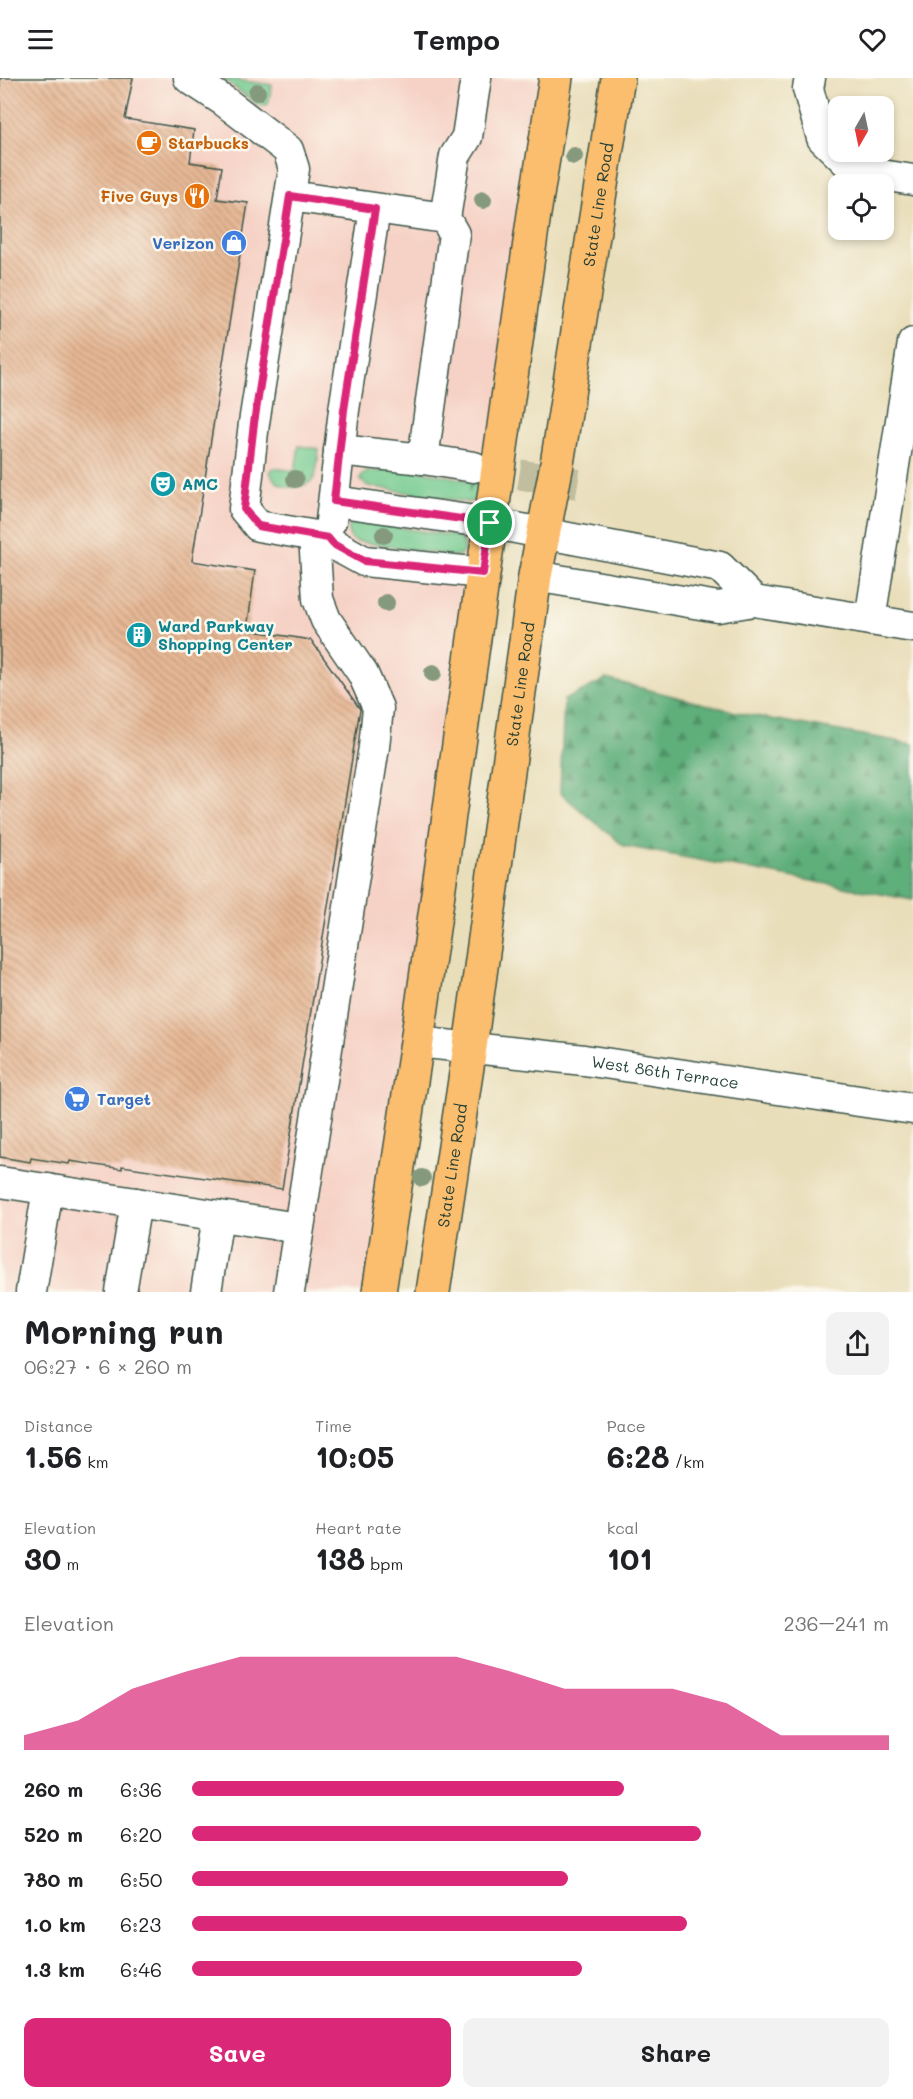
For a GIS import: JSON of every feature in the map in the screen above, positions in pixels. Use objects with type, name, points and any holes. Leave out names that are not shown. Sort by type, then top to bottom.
[{"type":"main road","points":[[379,1292],[555,78]]},
{"type":"main road","name":"State Line Road","points":[[433,1292],[470,1047],[535,576],[557,464],[618,78]]},
{"type":"street","points":[[189,78],[224,101],[288,150],[294,170],[254,423],[244,509],[258,526],[321,537],[364,561],[483,573]]},
{"type":"street","points":[[423,459],[454,234],[446,218],[455,156],[467,137],[476,78]]},
{"type":"street","points":[[810,78],[808,89],[822,138],[856,171],[913,180]]},
{"type":"street","points":[[290,196],[446,218]]},
{"type":"street","points":[[289,1292],[374,747],[378,708],[363,674],[326,620],[318,599],[321,537],[334,501],[339,450],[375,209]]},
{"type":"street","points":[[870,620],[913,342]]},
{"type":"street","points":[[339,450],[474,467]]},
{"type":"street","points":[[334,501],[544,532],[720,567],[754,601]]},
{"type":"street","points":[[535,576],[718,607],[754,601],[913,627]]},
{"type":"street","name":"West 86th Terrace","points":[[417,1042],[596,1062],[913,1109]]},
{"type":"street","points":[[0,1182],[298,1228]]},
{"type":"street","points":[[31,1292],[48,1189]]},
{"type":"street","points":[[121,1292],[136,1203]]},
{"type":"street","points":[[206,1292],[218,1216]]},
{"type":"shaded area","name":"Ward Parkway Shopping Center","points":[[0,78],[543,78],[372,1292],[0,1292]]},
{"type":"green space","points":[[222,78],[272,85],[268,104],[258,105]]},
{"type":"green space","points":[[299,446],[319,449],[315,476],[312,481],[301,486],[290,487],[280,484],[275,481],[270,471],[274,468],[295,471]]},
{"type":"green space","points":[[408,468],[471,481],[469,493],[473,482],[482,483],[480,494],[474,501],[466,502],[368,486],[360,480],[366,472]]},
{"type":"green space","points":[[355,521],[455,536],[464,541],[464,550],[460,555],[453,556],[355,541],[350,537],[348,531],[350,524]]},
{"type":"green space","points":[[606,679],[744,714],[913,744],[913,900],[624,846],[560,793],[564,700]]},
{"type":"building","name":"Ward Parkway Shopping Center","points":[[0,78],[133,78],[125,119],[194,130],[190,162],[222,167],[217,199],[248,203],[192,561],[255,571],[247,630],[311,640],[360,709],[282,1189],[122,1166],[122,1169],[70,1161],[69,1164],[31,1158],[30,1162],[0,1157]]},
{"type":"tunnel","points":[[475,467],[578,484]]},
{"type":"place","name":"Starbucks","points":[[149,143]]},
{"type":"place","name":"Five Guys","points":[[197,196]]},
{"type":"place","name":"Verizon","points":[[234,243]]},
{"type":"place","name":"AMC","points":[[163,484]]},
{"type":"place","name":"Ward Parkway Shopping Center","points":[[139,635]]},
{"type":"place","name":"Target","points":[[77,1099]]},
{"type":"route","points":[[290,196],[375,209],[344,410],[334,501],[490,523],[483,573],[364,561],[333,544],[328,538],[258,526],[244,509],[254,423],[290,196]]}]
